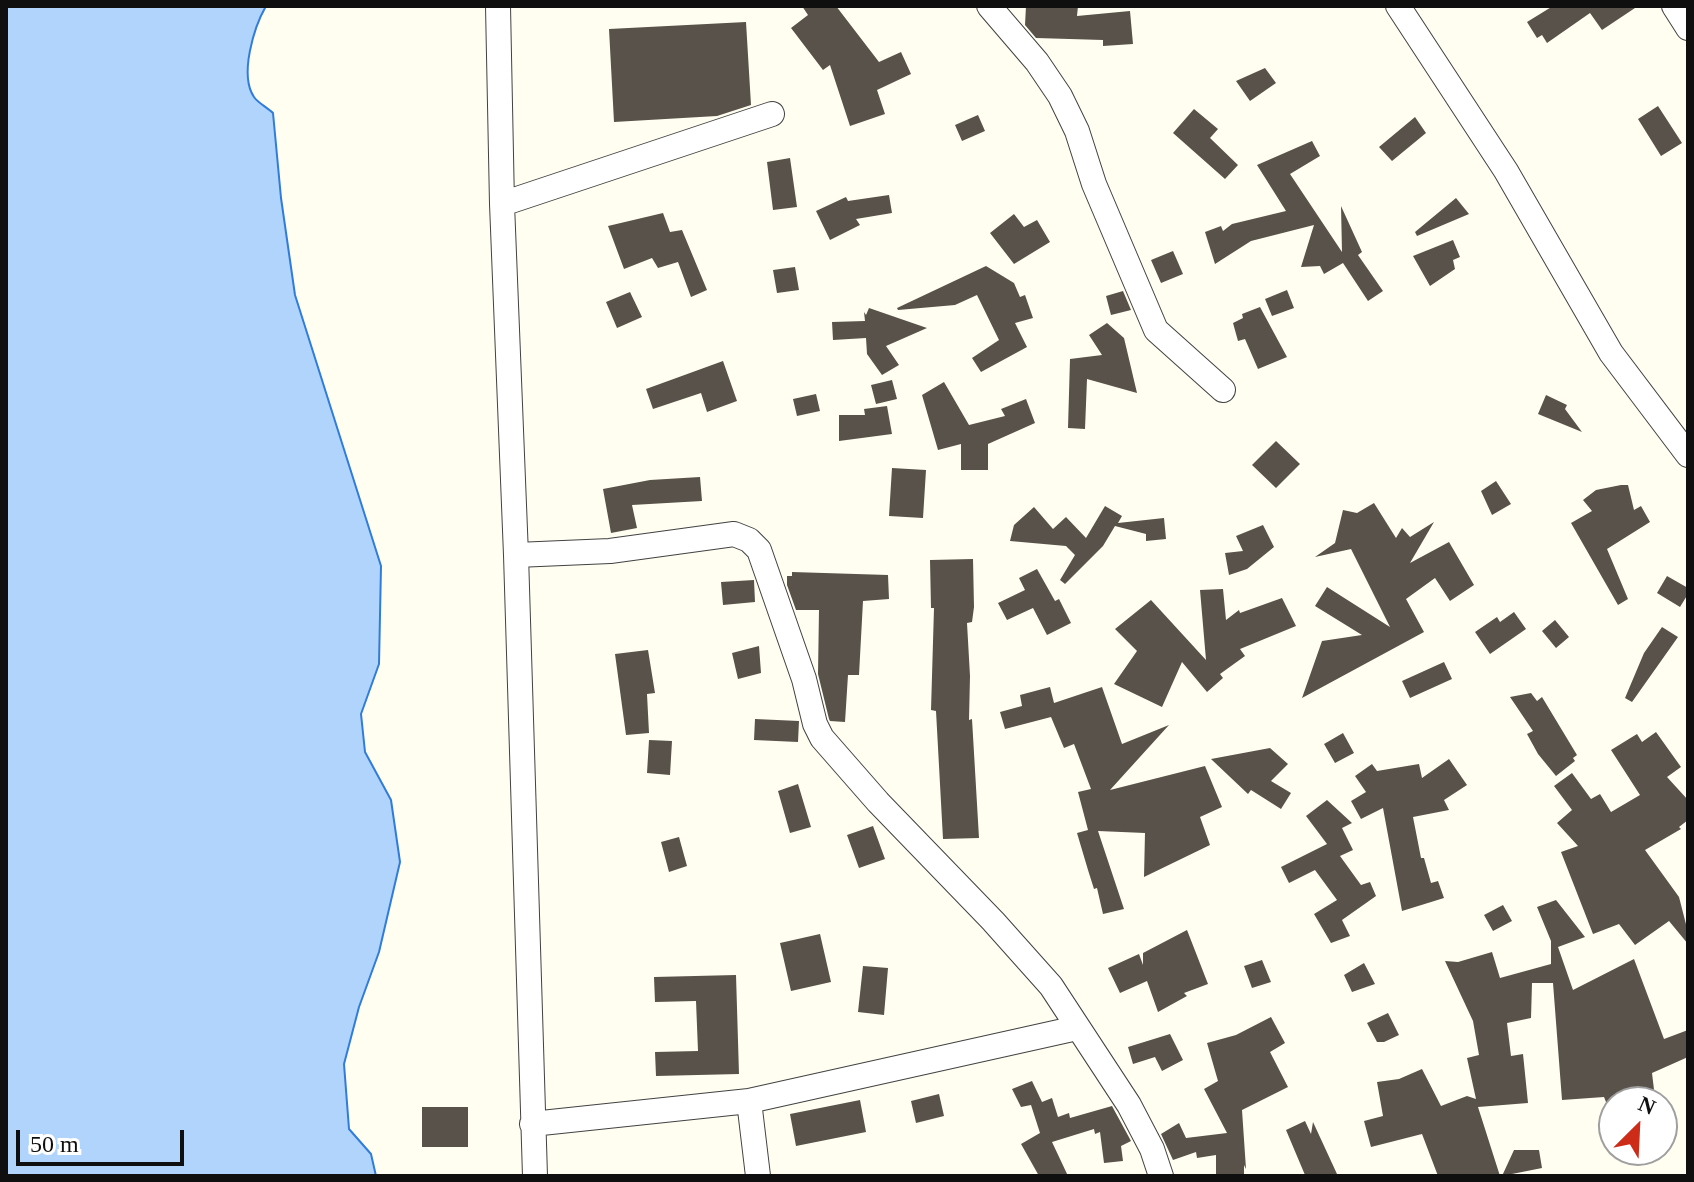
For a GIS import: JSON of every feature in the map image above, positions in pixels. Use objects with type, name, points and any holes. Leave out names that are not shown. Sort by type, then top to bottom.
[{"type":"street","points":[[498,6],[535,1176]]},
{"type":"street","points":[[989,6],[1037,62],[1060,96],[1077,131],[1094,184],[1156,330],[1223,390]]},
{"type":"street","points":[[1398,6],[1506,171],[1611,353],[1688,455]]},
{"type":"street","points":[[1674,6],[1688,28]]},
{"type":"street","points":[[502,204],[772,114]]},
{"type":"street","points":[[516,555],[610,551],[734,534],[749,540],[759,550],[775,592],[804,679],[810,710],[822,738],[1051,986],[1129,1105],[1152,1149],[1161,1176]]},
{"type":"street","points":[[532,1124],[749,1101],[1077,1028]]},
{"type":"street","points":[[749,1101],[758,1176]]},
{"type":"water","points":[[6,6],[266,6],[250,51],[250,88],[256,99],[273,113],[295,295],[381,566],[379,664],[361,714],[365,752],[391,800],[400,862],[379,952],[359,1007],[344,1064],[349,1129],[371,1154],[376,1176],[6,1176]]},
{"type":"building","points":[[802,6],[836,6],[879,62],[901,52],[911,74],[877,90],[885,114],[850,126],[830,65],[823,70],[791,28],[808,15]]},
{"type":"building","points":[[1026,6],[1078,6],[1077,16],[1130,11],[1133,44],[1103,46],[1103,40],[1036,38],[1025,25]]},
{"type":"building","points":[[1553,6],[1638,6],[1602,30],[1590,13],[1547,43],[1542,35],[1537,38],[1527,22]]},
{"type":"building","points":[[746,22],[751,105],[717,116],[614,122],[609,29]]},
{"type":"building","points":[[1265,68],[1276,83],[1250,101],[1236,81]]},
{"type":"building","points":[[1658,106],[1682,143],[1661,156],[1638,119]]},
{"type":"building","points":[[1194,109],[1218,129],[1210,138],[1238,165],[1225,179],[1173,133]]},
{"type":"building","points":[[978,115],[985,131],[962,141],[955,125]]},
{"type":"building","points":[[1415,117],[1426,133],[1392,161],[1379,147]]},
{"type":"building","points":[[1312,141],[1320,156],[1290,174],[1342,252],[1341,206],[1362,252],[1358,255],[1383,291],[1368,301],[1343,263],[1324,274],[1320,266],[1301,267],[1314,225],[1251,241],[1215,264],[1205,232],[1221,226],[1223,231],[1232,224],[1286,211],[1257,165]]},
{"type":"building","points":[[790,158],[797,207],[773,210],[767,162]]},
{"type":"building","points":[[889,195],[892,213],[856,219],[860,225],[830,240],[816,211],[846,197],[848,201]]},
{"type":"building","points":[[1456,198],[1469,214],[1417,236],[1415,232]]},
{"type":"building","points":[[663,213],[670,232],[682,230],[707,290],[691,297],[678,262],[658,268],[652,258],[624,269],[608,226]]},
{"type":"building","points":[[1014,214],[1024,227],[1037,220],[1050,242],[1014,264],[990,233]]},
{"type":"building","points":[[1453,240],[1460,257],[1453,260],[1455,269],[1430,286],[1413,256]]},
{"type":"building","points":[[1173,251],[1183,274],[1161,283],[1151,260]]},
{"type":"building","points":[[986,266],[1014,283],[1020,297],[1025,295],[1033,318],[1015,323],[1027,347],[981,372],[972,358],[999,340],[977,295],[955,305],[897,308]]},
{"type":"building","points":[[795,267],[799,290],[777,293],[773,270]]},
{"type":"building","points":[[1287,290],[1294,308],[1272,316],[1265,299]]},
{"type":"building","points":[[1123,291],[1131,310],[1111,315],[1106,296]]},
{"type":"building","points":[[630,292],[642,317],[617,328],[606,302]]},
{"type":"building","points":[[1260,307],[1287,357],[1258,369],[1245,339],[1238,341],[1233,323],[1243,318],[1242,314]]},
{"type":"building","points":[[869,308],[927,328],[886,346],[899,365],[882,375],[867,354],[866,338],[833,340],[832,322],[865,321],[864,312],[866,315]]},
{"type":"building","points":[[1107,323],[1124,338],[1137,393],[1087,379],[1085,429],[1068,428],[1070,359],[1102,355],[1089,335]]},
{"type":"building","points":[[723,361],[737,401],[707,412],[701,393],[653,409],[646,389]]},
{"type":"building","points":[[892,380],[897,399],[876,404],[871,385]]},
{"type":"building","points":[[944,382],[969,425],[1005,416],[1001,409],[1026,399],[1035,423],[988,444],[988,470],[961,470],[961,444],[938,450],[922,395]]},
{"type":"building","points":[[816,394],[820,411],[797,416],[793,399]]},
{"type":"building","points":[[1546,395],[1567,405],[1565,409],[1582,432],[1538,414]]},
{"type":"building","points":[[887,406],[892,434],[839,441],[839,415],[865,415],[864,409]]},
{"type":"building","points":[[1276,441],[1300,464],[1276,488],[1252,465]]},
{"type":"building","points":[[892,468],[926,470],[923,518],[889,516]]},
{"type":"building","points":[[700,477],[702,501],[632,505],[637,528],[611,533],[603,489],[650,480]]},
{"type":"building","points":[[1496,481],[1511,504],[1492,515],[1481,491]]},
{"type":"building","points":[[1628,485],[1634,510],[1641,506],[1650,522],[1607,549],[1628,599],[1618,605],[1571,523],[1592,511],[1583,500],[1596,490]]},
{"type":"building","points":[[1374,503],[1396,538],[1402,528],[1410,537],[1434,522],[1410,563],[1449,542],[1474,585],[1450,601],[1435,578],[1406,599],[1424,632],[1302,698],[1322,641],[1362,635],[1315,606],[1327,587],[1390,627],[1351,549],[1315,557],[1335,543],[1343,510],[1357,513]]},
{"type":"building","points":[[1105,506],[1122,516],[1118,523],[1164,518],[1166,539],[1146,541],[1146,534],[1115,526],[1103,546],[1065,584],[1060,580],[1075,555],[1066,546],[1010,541],[1014,525],[1034,507],[1053,529],[1066,517],[1086,538]]},
{"type":"building","points":[[1263,525],[1274,547],[1247,569],[1229,575],[1225,553],[1243,551],[1236,536]]},
{"type":"building","points":[[973,559],[974,607],[972,622],[967,623],[969,720],[972,719],[979,838],[943,839],[936,711],[931,710],[934,608],[931,608],[930,560]]},
{"type":"building","points":[[1037,569],[1055,601],[1059,599],[1071,623],[1047,635],[1033,608],[1007,620],[998,603],[1025,590],[1019,578]]},
{"type":"building","points":[[792,572],[888,575],[889,599],[863,601],[859,675],[848,675],[845,722],[829,719],[818,674],[819,610],[796,610],[787,585],[787,576],[792,576]]},
{"type":"building","points":[[1667,576],[1688,588],[1680,607],[1657,593]]},
{"type":"building","points":[[754,580],[755,602],[723,605],[721,582]]},
{"type":"building","points":[[1223,589],[1226,620],[1239,610],[1240,613],[1282,598],[1296,626],[1240,649],[1245,656],[1220,674],[1223,678],[1207,692],[1182,662],[1162,707],[1114,684],[1137,651],[1115,629],[1151,600],[1206,660],[1200,590]]},
{"type":"building","points":[[1514,612],[1526,629],[1490,654],[1475,632],[1497,617],[1500,622]]},
{"type":"building","points":[[1555,620],[1569,637],[1556,648],[1542,631]]},
{"type":"building","points":[[1662,627],[1678,637],[1632,702],[1625,698],[1644,653]]},
{"type":"building","points":[[759,646],[761,673],[738,679],[732,653]]},
{"type":"building","points":[[648,650],[655,693],[647,694],[649,733],[626,735],[615,654]]},
{"type":"building","points":[[1444,662],[1452,679],[1410,698],[1402,681]]},
{"type":"building","points":[[1050,687],[1054,703],[1102,687],[1122,744],[1169,725],[1110,790],[1205,766],[1222,807],[1200,817],[1210,845],[1144,877],[1145,833],[1098,831],[1124,909],[1103,914],[1097,888],[1094,889],[1088,870],[1077,833],[1088,830],[1078,792],[1091,789],[1074,744],[1064,748],[1051,717],[1005,729],[1000,712],[1022,706],[1020,695]]},
{"type":"building","points":[[1531,693],[1537,701],[1542,697],[1577,755],[1573,758],[1575,761],[1556,776],[1538,754],[1527,734],[1533,731],[1510,697]]},
{"type":"building","points":[[755,719],[799,721],[798,742],[754,740]]},
{"type":"building","points":[[1656,732],[1681,767],[1667,777],[1688,800],[1688,820],[1679,827],[1681,829],[1645,850],[1679,897],[1688,944],[1669,921],[1635,945],[1619,924],[1593,934],[1561,852],[1578,846],[1557,823],[1572,810],[1554,786],[1572,773],[1591,799],[1600,794],[1611,812],[1640,795],[1611,750],[1637,734],[1642,742]]},
{"type":"building","points":[[1343,733],[1354,753],[1335,763],[1324,744]]},
{"type":"building","points":[[649,740],[672,741],[670,775],[647,773]]},
{"type":"building","points":[[1270,748],[1288,764],[1271,781],[1291,793],[1281,809],[1251,790],[1248,794],[1211,759]]},
{"type":"building","points":[[1449,759],[1467,785],[1444,800],[1449,810],[1413,817],[1421,858],[1424,858],[1431,883],[1438,881],[1444,898],[1402,911],[1383,808],[1361,819],[1351,801],[1366,792],[1355,776],[1372,764],[1377,771],[1419,764],[1422,778]]},
{"type":"building","points":[[798,784],[811,827],[790,833],[778,791]]},
{"type":"building","points":[[1327,800],[1352,823],[1342,828],[1353,850],[1340,856],[1361,885],[1370,882],[1376,896],[1342,920],[1350,936],[1331,943],[1314,914],[1337,900],[1315,870],[1289,883],[1281,867],[1327,844],[1306,816]]},
{"type":"building","points":[[873,826],[885,859],[859,868],[847,835]]},
{"type":"building","points":[[679,837],[687,866],[669,872],[661,842]]},
{"type":"building","points":[[1556,900],[1585,937],[1558,947],[1573,990],[1634,959],[1664,1039],[1688,1030],[1688,1057],[1652,1073],[1654,1086],[1598,1086],[1598,1097],[1562,1100],[1553,983],[1532,983],[1531,1018],[1507,1023],[1511,1056],[1523,1054],[1528,1103],[1478,1107],[1500,1176],[1438,1176],[1422,1134],[1371,1147],[1364,1121],[1383,1116],[1377,1082],[1399,1079],[1422,1069],[1441,1106],[1467,1096],[1476,1099],[1467,1058],[1479,1055],[1473,1021],[1445,961],[1458,962],[1492,952],[1500,978],[1551,964],[1551,941],[1537,907]]},
{"type":"building","points":[[1503,905],[1512,921],[1493,931],[1484,915]]},
{"type":"building","points":[[1187,930],[1208,984],[1184,993],[1187,996],[1158,1012],[1147,981],[1120,993],[1108,968],[1139,954],[1143,965],[1143,953]]},
{"type":"building","points":[[820,934],[831,982],[791,991],[780,943]]},
{"type":"building","points":[[1262,960],[1271,982],[1252,988],[1244,966]]},
{"type":"building","points":[[1364,963],[1375,984],[1352,992],[1344,975]]},
{"type":"building","points":[[863,966],[888,968],[884,1015],[858,1012]]},
{"type":"building","points":[[736,975],[739,1074],[656,1076],[655,1052],[698,1051],[696,1001],[655,1002],[654,977]]},
{"type":"building","points":[[1388,1013],[1399,1035],[1377,1042],[1367,1023]]},
{"type":"building","points":[[1271,1017],[1285,1043],[1270,1052],[1288,1087],[1242,1110],[1244,1175],[1216,1175],[1216,1155],[1197,1158],[1196,1152],[1173,1160],[1161,1134],[1179,1123],[1186,1138],[1227,1133],[1204,1089],[1218,1081],[1207,1043],[1236,1035]]},
{"type":"building","points":[[1170,1034],[1183,1060],[1162,1071],[1155,1057],[1133,1064],[1128,1047]]},
{"type":"building","points":[[1032,1081],[1042,1102],[1052,1098],[1058,1117],[1069,1113],[1070,1118],[1112,1106],[1131,1141],[1121,1146],[1123,1161],[1104,1163],[1100,1132],[1095,1134],[1094,1129],[1052,1142],[1068,1176],[1039,1176],[1021,1144],[1040,1133],[1031,1105],[1021,1107],[1012,1089]]},
{"type":"building","points":[[939,1094],[944,1116],[916,1123],[911,1101]]},
{"type":"building","points":[[860,1100],[866,1132],[796,1146],[790,1114]]},
{"type":"building","points":[[422,1107],[468,1107],[468,1147],[422,1147]]},
{"type":"building","points":[[1305,1121],[1311,1134],[1313,1122],[1337,1174],[1305,1175],[1286,1130]]},
{"type":"building","points":[[1514,1150],[1539,1150],[1542,1168],[1502,1176]]}]
